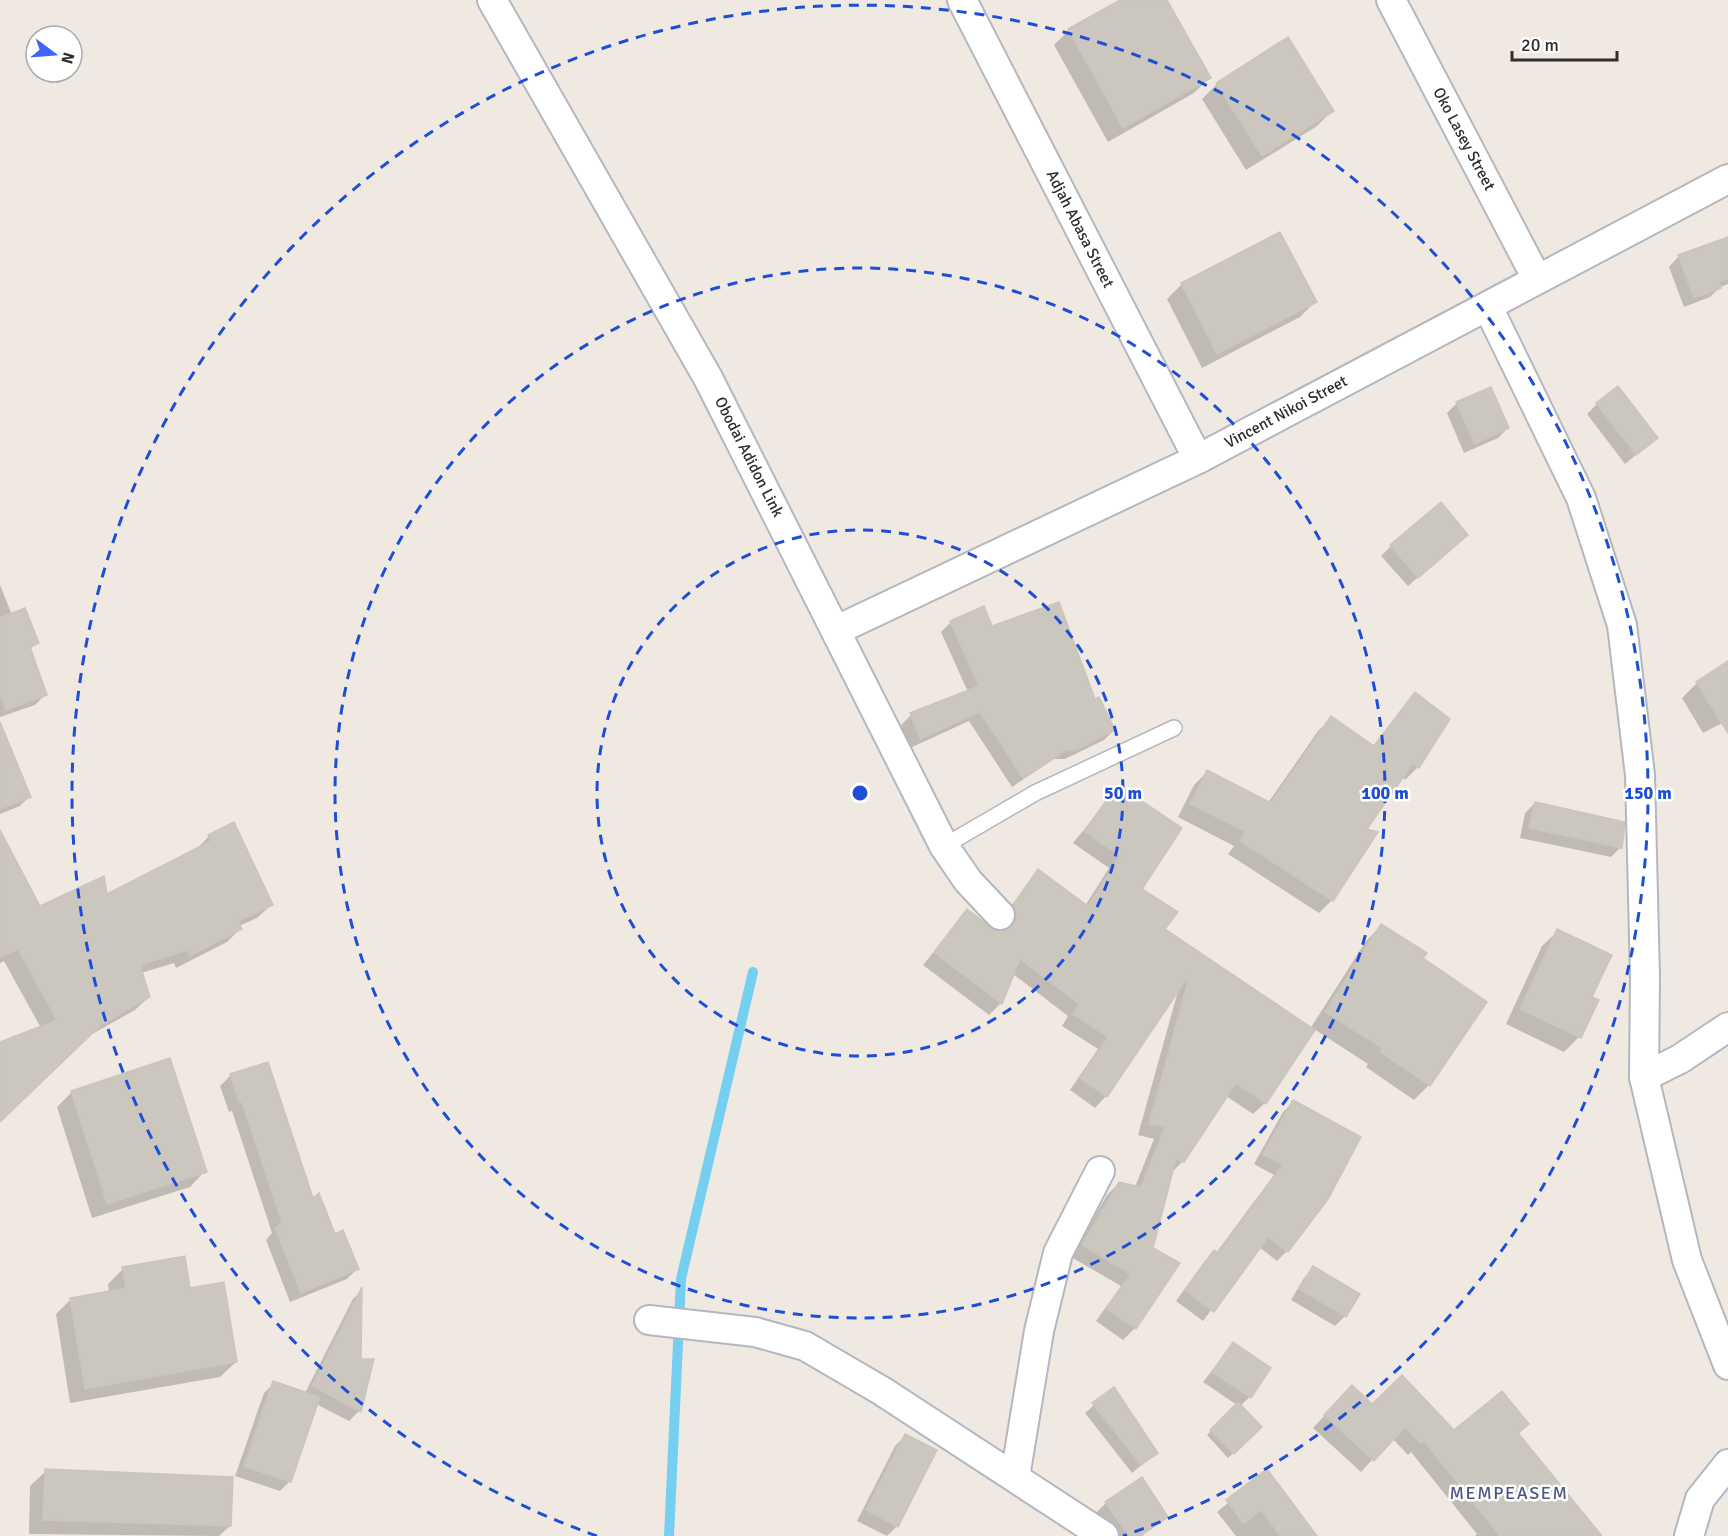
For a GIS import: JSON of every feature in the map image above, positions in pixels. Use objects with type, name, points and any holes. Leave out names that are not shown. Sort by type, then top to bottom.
[{"type":"street","name":"Obodai Adidon Link","points":[[492,0],[708,378],[944,846],[968,881],[1000,915]]},
{"type":"street","name":"Adjah Abasa Street","points":[[962,0],[1197,459]]},
{"type":"street","name":"Oko Lasey Street","points":[[1391,0],[1537,279]]},
{"type":"street","name":"Vincent Nikoi Street","points":[[837,630],[1197,459],[1728,179]]},
{"type":"street","points":[[1488,307],[1581,498],[1622,625],[1640,775],[1645,977],[1644,1077],[1687,1260],[1728,1365]]},
{"type":"street","points":[[1644,1077],[1680,1059],[1728,1027]]},
{"type":"street","points":[[1015,1477],[1039,1330],[1058,1252],[1100,1171]]},
{"type":"street","points":[[657,1322],[755,1332],[805,1346],[843,1367],[1104,1536]]},
{"type":"street","points":[[1689,1536],[1700,1499],[1728,1464]]},
{"type":"lane","points":[[944,846],[1035,793],[1173,728]]},
{"type":"building","points":[[1120,0],[1167,0],[1211,78],[1123,128],[1068,29]]},
{"type":"building","points":[[1288,37],[1334,111],[1262,156],[1216,83]]},
{"type":"building","points":[[1280,232],[1317,302],[1217,354],[1181,283]]},
{"type":"building","points":[[1728,237],[1728,278],[1719,282],[1721,288],[1694,298],[1678,255]]},
{"type":"building","points":[[1618,386],[1658,438],[1636,455],[1596,403]]},
{"type":"building","points":[[1491,387],[1509,428],[1475,444],[1456,402]]},
{"type":"building","points":[[1441,502],[1468,535],[1418,578],[1390,545]]},
{"type":"building","points":[[1059,602],[1095,699],[1099,697],[1115,730],[1076,750],[1066,750],[1023,778],[980,712],[920,739],[910,713],[979,686],[950,621],[984,606],[992,626]]},
{"type":"building","points":[[25,608],[39,643],[30,647],[47,695],[6,710],[0,694],[0,618]]},
{"type":"building","points":[[1728,661],[1728,733],[1696,682]]},
{"type":"building","points":[[1415,692],[1450,719],[1419,768],[1413,763],[1367,829],[1378,832],[1333,901],[1240,841],[1246,832],[1190,804],[1207,770],[1271,803],[1331,716],[1374,746]]},
{"type":"building","points":[[0,722],[31,797],[0,809]]},
{"type":"building","points":[[1118,785],[1182,828],[1142,889],[1178,912],[1165,929],[1315,1030],[1266,1104],[1236,1083],[1184,1162],[1176,1159],[1153,1248],[1180,1263],[1136,1329],[1106,1308],[1131,1274],[1082,1245],[1119,1182],[1141,1187],[1165,1127],[1149,1124],[1190,974],[1107,1097],[1080,1078],[1108,1037],[1073,1014],[1079,1004],[1020,959],[1002,1004],[934,952],[967,909],[994,930],[1003,931],[1011,927],[1016,919],[1013,905],[1038,869],[1088,906],[1120,856],[1084,831]]},
{"type":"building","points":[[1535,802],[1625,822],[1622,848],[1529,828]]},
{"type":"building","points":[[234,822],[273,905],[238,921],[242,929],[190,956],[188,950],[140,965],[150,997],[101,1025],[0,1122],[0,1042],[57,1020],[18,949],[0,957],[0,830],[40,906],[104,876],[107,894],[211,841],[208,835]]},
{"type":"building","points":[[1381,924],[1427,953],[1423,958],[1487,1002],[1430,1086],[1380,1052],[1382,1048],[1325,1012]]},
{"type":"building","points":[[1557,929],[1612,955],[1592,997],[1599,1000],[1581,1038],[1520,1009]]},
{"type":"building","points":[[170,1058],[207,1172],[107,1204],[71,1091]]},
{"type":"building","points":[[268,1062],[313,1198],[319,1193],[335,1234],[343,1230],[359,1269],[301,1293],[275,1228],[282,1223],[242,1102],[239,1102],[230,1074]]},
{"type":"building","points":[[1293,1100],[1361,1137],[1328,1199],[1288,1252],[1268,1237],[1214,1312],[1185,1290],[1214,1250],[1218,1253],[1283,1165],[1263,1154]]},
{"type":"building","points":[[185,1256],[190,1288],[224,1282],[237,1362],[85,1389],[70,1298],[126,1288],[122,1267]]},
{"type":"building","points":[[1313,1266],[1360,1294],[1346,1317],[1299,1289]]},
{"type":"building","points":[[362,1287],[361,1359],[374,1359],[361,1412],[312,1386]]},
{"type":"building","points":[[1233,1342],[1271,1368],[1251,1398],[1212,1372]]},
{"type":"building","points":[[1402,1375],[1454,1430],[1502,1391],[1529,1424],[1518,1433],[1602,1536],[1500,1536],[1424,1441],[1421,1444],[1405,1427],[1374,1461],[1324,1415],[1352,1385],[1372,1404]]},
{"type":"building","points":[[273,1381],[320,1397],[291,1482],[244,1466]]},
{"type":"building","points":[[1114,1387],[1158,1453],[1141,1465],[1092,1403]]},
{"type":"building","points":[[1238,1402],[1262,1427],[1234,1454],[1210,1430]]},
{"type":"building","points":[[905,1434],[937,1450],[898,1527],[866,1510]]},
{"type":"building","points":[[45,1469],[233,1477],[231,1526],[43,1520]]},
{"type":"building","points":[[1267,1469],[1317,1536],[1281,1536],[1261,1510],[1244,1524],[1226,1500]]},
{"type":"building","points":[[1142,1477],[1168,1517],[1140,1536],[1129,1536],[1105,1502]]},
{"type":"waterway","points":[[669,1536],[681,1279],[753,972]]},
{"type":"district","name":"MEMPEASEM","points":[[1509,1493]]}]
